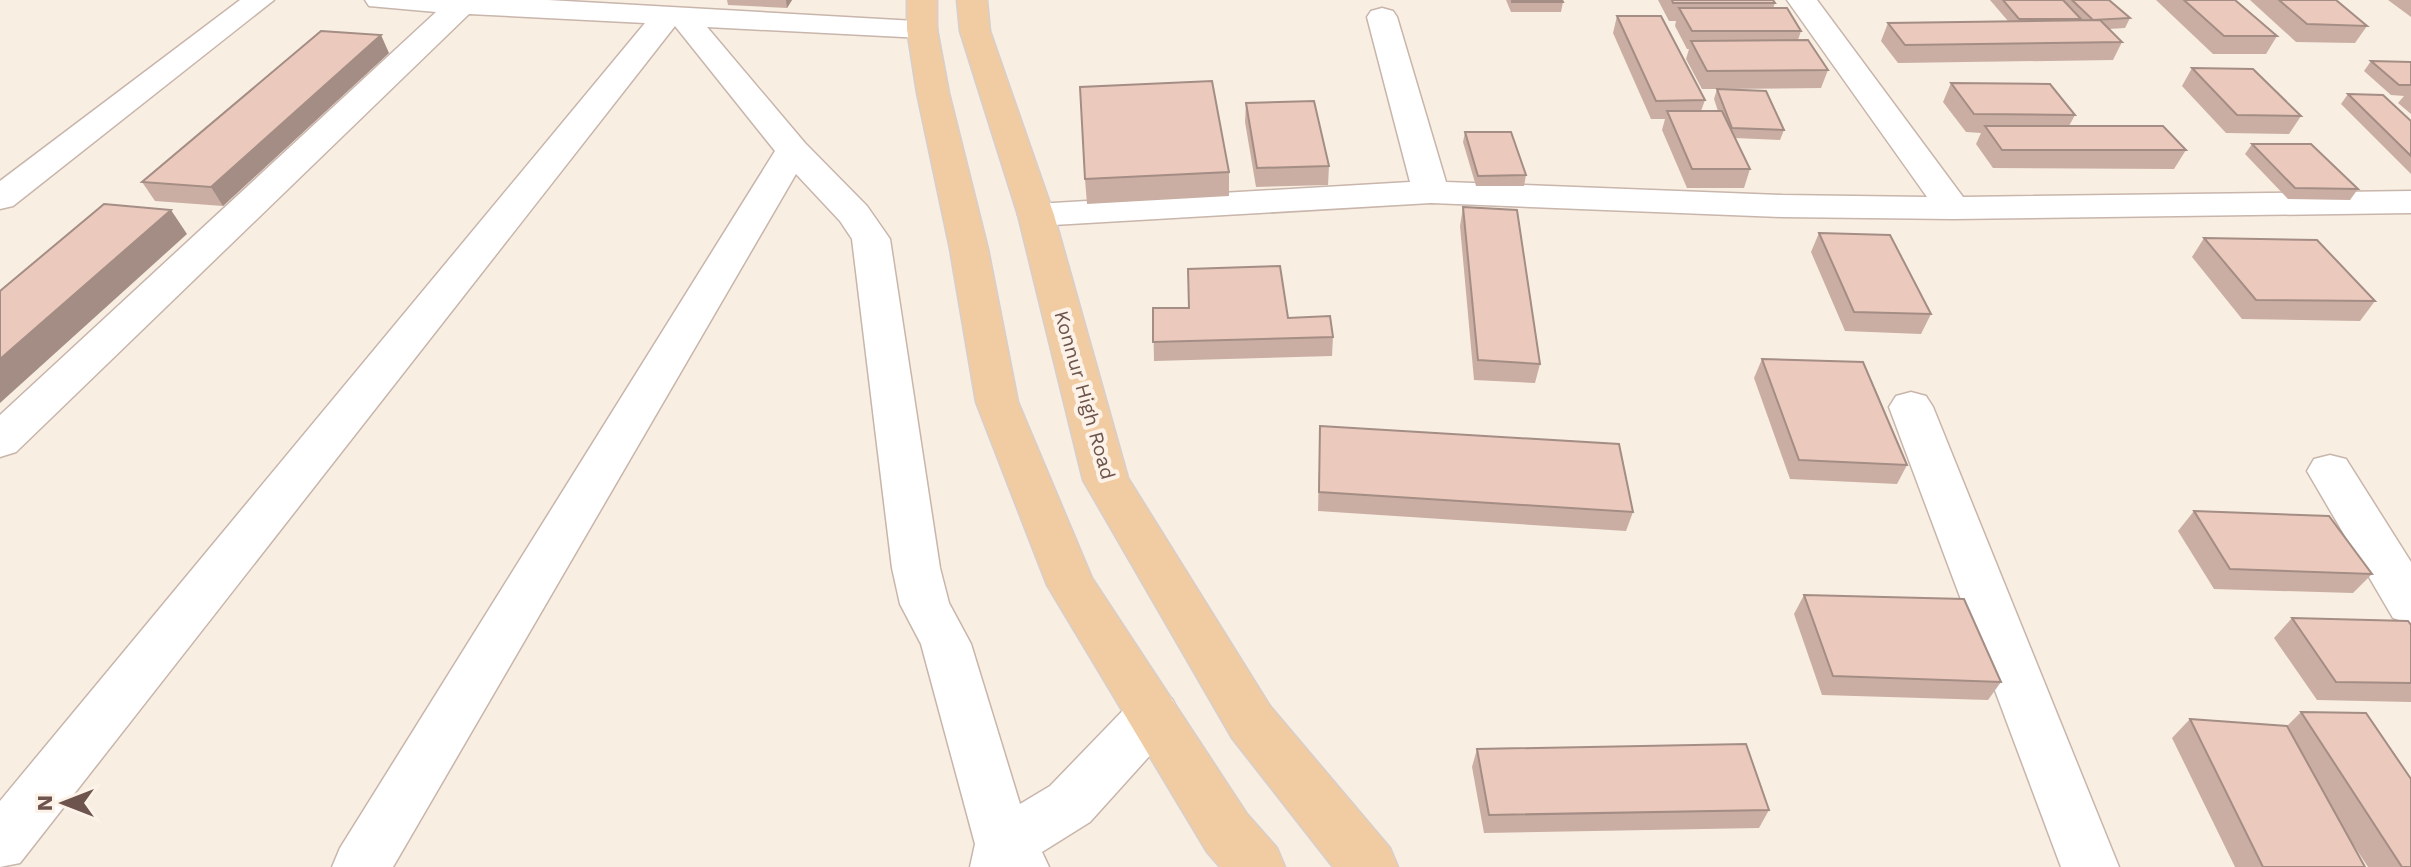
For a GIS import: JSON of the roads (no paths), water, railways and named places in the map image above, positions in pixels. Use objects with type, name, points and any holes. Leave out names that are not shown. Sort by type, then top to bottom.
[{"type":"main road","name":"Konnur High Road","points":[[972,0],[975,31],[1036,215],[1106,480],[1251,722],[1369,867]]},
{"type":"main road","points":[[922,15],[997,402],[1071,585],[1227,833],[1256,867]]},
{"type":"street","points":[[0,198],[259,0]]},
{"type":"street","points":[[380,0],[675,16],[922,15]]},
{"type":"street","points":[[1802,0],[1953,208]]},
{"type":"street","points":[[0,441],[461,5]]},
{"type":"street","points":[[675,16],[854,214],[871,239],[916,568],[925,604],[946,644],[1008,859],[1070,804],[1153,715]]},
{"type":"street","points":[[0,844],[675,16]]},
{"type":"street","points":[[1382,17],[1431,192]]},
{"type":"street","points":[[361,867],[793,150]]},
{"type":"street","points":[[1036,215],[1431,192],[1782,206],[1953,208],[2411,202]]},
{"type":"street","points":[[1911,407],[2090,867]]},
{"type":"street","points":[[2330,471],[2411,604]]}]
